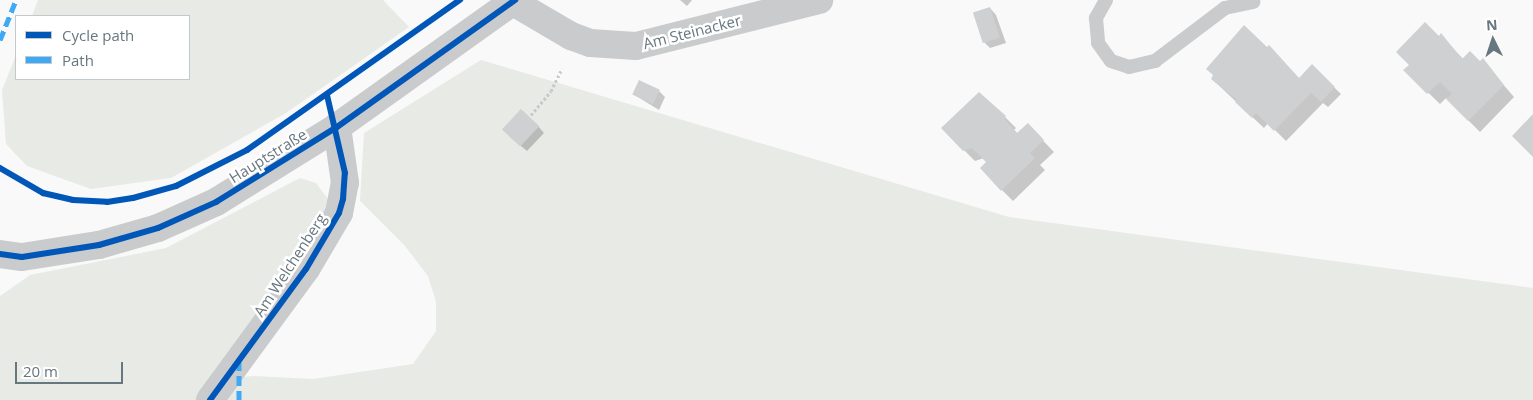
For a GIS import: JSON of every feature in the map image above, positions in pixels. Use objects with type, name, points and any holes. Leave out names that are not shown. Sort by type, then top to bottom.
[{"type":"street","name":"Am Steinacker","points":[[514,1],[571,36],[590,43],[636,46],[819,0]]},
{"type":"street","name":"Hauptstraße","points":[[7,260],[99,245],[173,222],[216,202],[337,127],[514,1]]},
{"type":"street","name":"Am Welchenberg","points":[[210,400],[306,269],[339,213],[345,183],[337,127]]},
{"type":"lane","points":[[1106,0],[1096,18],[1098,43],[1111,61],[1130,68],[1155,61],[1225,8],[1252,2]]},
{"type":"path","points":[[531,115],[551,91],[562,69]]},
{"type":"shaded area","points":[[38,0],[383,0],[409,27],[286,113],[171,178],[91,189],[27,166],[6,144],[2,90],[15,58],[15,80],[190,80],[190,15],[32,15]]},
{"type":"shaded area","points":[[481,60],[1009,217],[1533,288],[1533,400],[221,400],[234,378],[253,376],[313,379],[413,364],[436,331],[436,302],[428,276],[405,246],[360,201],[364,133]]},
{"type":"shaded area","points":[[300,178],[316,183],[331,203],[304,251],[198,400],[0,400],[0,296],[30,275],[166,248]]},
{"type":"building","points":[[990,7],[1000,37],[983,43],[973,13]]},
{"type":"building","points":[[1425,22],[1439,36],[1441,33],[1462,59],[1470,51],[1480,61],[1483,58],[1504,85],[1468,121],[1446,99],[1452,94],[1440,82],[1427,94],[1403,70],[1409,65],[1396,52]]},
{"type":"building","points":[[1244,25],[1267,47],[1269,45],[1299,78],[1312,64],[1335,87],[1321,102],[1311,93],[1274,131],[1256,113],[1252,118],[1235,102],[1237,100],[1211,79],[1213,75],[1206,69]]},
{"type":"building","points":[[639,80],[660,90],[653,104],[632,95]]},
{"type":"building","points":[[979,92],[1006,116],[1004,118],[1017,133],[1028,123],[1044,140],[1030,153],[1035,158],[1001,191],[980,168],[986,162],[972,148],[963,151],[941,128]]},
{"type":"building","points":[[521,109],[539,126],[520,147],[502,129]]},
{"type":"building","points":[[1533,114],[1533,157],[1512,136]]},
{"type":"marked path","points":[[0,40],[16,0]]},
{"type":"marked path","points":[[239,362],[239,400]]},
{"type":"cycle path","points":[[0,168],[43,193],[73,200],[107,202],[133,198],[176,186],[247,150],[460,0]]},
{"type":"cycle path","points":[[0,254],[22,257],[99,245],[158,228],[216,202],[337,127],[515,0]]},
{"type":"cycle path","points":[[210,400],[306,269],[339,213],[343,199],[345,173],[327,95]]}]
